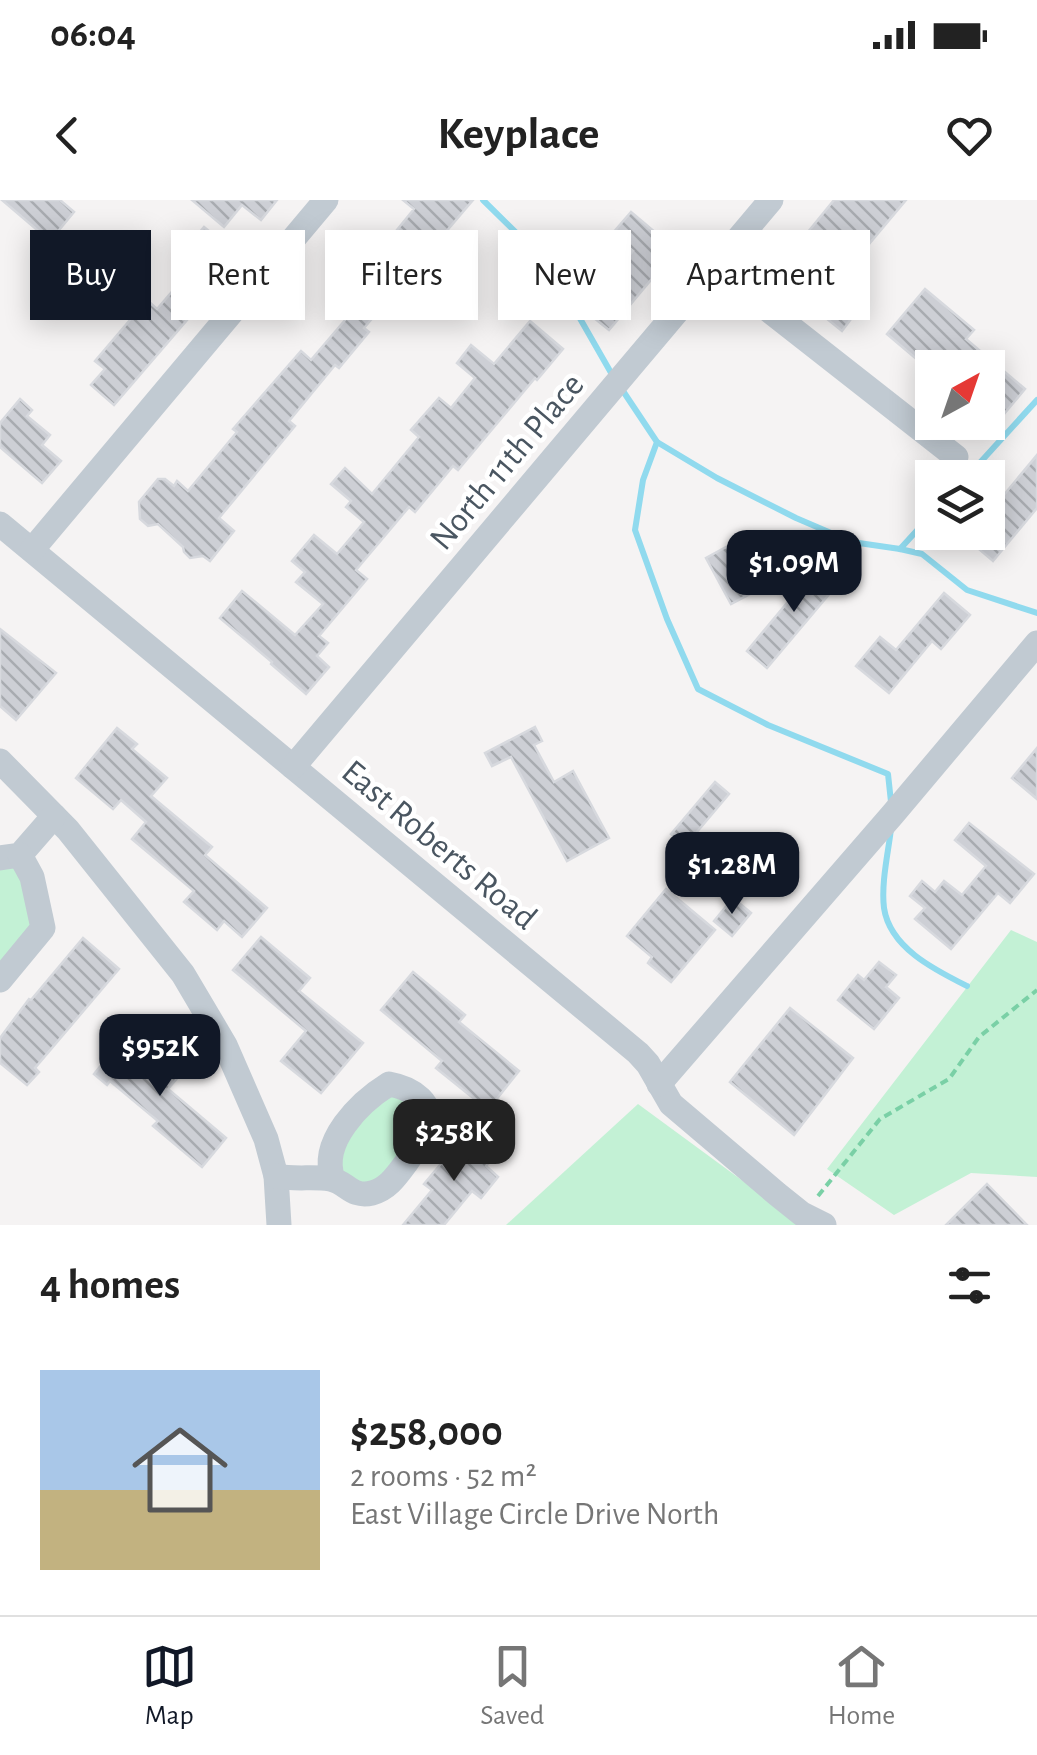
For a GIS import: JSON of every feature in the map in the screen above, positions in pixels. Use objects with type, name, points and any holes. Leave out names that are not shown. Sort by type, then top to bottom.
[{"type":"street","points":[[32,550],[326,200]]},
{"type":"street","name":"North 11th Place","points":[[746,230],[771,200]]},
{"type":"street","name":"North 11th Place","points":[[293,767],[671,320]]},
{"type":"street","points":[[781,320],[956,457]]},
{"type":"street","name":"East Roberts Road","points":[[0,524],[638,1053],[670,1104],[813,1220]]},
{"type":"street","points":[[659,1084],[1037,642]]},
{"type":"street","points":[[0,761],[68,830],[182,974],[225,1044],[266,1139],[276,1176],[279,1225]]},
{"type":"street","points":[[0,980],[43,928],[32,877],[10,856],[54,816]]},
{"type":"street","points":[[276,1176],[294,1180],[333,1179],[352,1192],[368,1194],[383,1190],[429,1126],[428,1110],[419,1096],[406,1086],[389,1084],[364,1104],[337,1137],[331,1153],[333,1179]]},
{"type":"path","points":[[813,1220],[880,1119],[949,1079],[978,1037],[1037,990]]},
{"type":"green space","points":[[20,855],[43,928],[0,980],[0,858]]},
{"type":"green space","points":[[1011,930],[1037,942],[1037,1177],[971,1173],[894,1215],[827,1169]]},
{"type":"green space","points":[[389,1084],[428,1110],[396,1176],[351,1192],[331,1153]]},
{"type":"green space","points":[[638,1104],[803,1225],[506,1225]]},
{"type":"building","points":[[2,200],[60,200],[74,212],[59,230],[37,230]]},
{"type":"building","points":[[192,200],[277,200],[261,220],[242,205],[224,227]]},
{"type":"building","points":[[403,200],[473,200],[447,230],[397,230],[414,209]]},
{"type":"building","points":[[834,200],[906,200],[870,243],[870,230],[810,230]]},
{"type":"building","points":[[631,212],[652,230],[651,280],[631,304],[631,230],[615,230]]},
{"type":"building","points":[[925,289],[974,330],[966,339],[979,350],[915,350],[915,358],[887,334]]},
{"type":"building","points":[[171,293],[171,320],[187,320],[114,405],[91,385],[105,369],[95,361],[130,320],[151,320],[151,304],[157,309]]},
{"type":"building","points":[[345,320],[371,320],[364,328],[369,332],[339,368],[335,365],[289,421],[295,426],[219,518],[234,531],[210,561],[203,556],[190,558],[158,524],[148,526],[140,519],[139,502],[158,479],[174,486],[177,481],[188,491],[237,432],[233,429],[301,351],[311,360]]},
{"type":"building","points":[[597,320],[617,320],[609,330]]},
{"type":"building","points":[[828,320],[850,320],[842,331]]},
{"type":"building","points":[[530,321],[563,349],[458,470],[453,466],[415,512],[409,507],[356,570],[367,579],[319,636],[328,643],[317,656],[329,667],[306,694],[220,618],[242,591],[295,635],[323,604],[296,582],[305,572],[292,561],[314,535],[337,554],[364,522],[346,507],[351,501],[331,484],[345,468],[372,494],[419,437],[411,430],[439,398],[451,408],[475,378],[457,363],[471,345],[494,364]]},
{"type":"building","points":[[1005,372],[1025,389],[1005,413]]},
{"type":"building","points":[[20,399],[32,410],[27,416],[50,435],[42,445],[61,461],[42,483],[0,447],[0,423]]},
{"type":"building","points":[[1037,455],[1037,508],[1005,547],[1005,494]]},
{"type":"building","points":[[739,540],[765,586],[731,604],[706,558]]},
{"type":"building","points":[[980,550],[1002,550],[993,561]]},
{"type":"building","points":[[821,562],[842,579],[767,668],[747,651]]},
{"type":"building","points":[[944,593],[970,615],[941,649],[932,641],[889,693],[856,666],[880,637],[896,650]]},
{"type":"building","points":[[0,629],[56,673],[16,720],[0,706]]},
{"type":"building","points":[[535,727],[542,741],[534,745],[554,782],[573,771],[609,838],[567,861],[511,757],[492,766],[485,753]]},
{"type":"building","points":[[117,728],[137,744],[132,749],[167,778],[151,796],[212,847],[205,855],[267,908],[242,937],[224,921],[217,930],[184,902],[194,891],[132,839],[146,822],[121,800],[113,809],[76,778]]},
{"type":"building","points":[[1037,748],[1037,799],[1012,778]]},
{"type":"building","points":[[715,782],[729,794],[685,846],[671,834]]},
{"type":"building","points":[[969,823],[1034,874],[1010,903],[998,893],[951,949],[915,919],[925,908],[910,896],[922,881],[935,892],[944,881],[962,895],[986,866],[955,840]]},
{"type":"building","points":[[666,889],[715,930],[671,982],[648,963],[652,957],[627,936]]},
{"type":"building","points":[[733,898],[751,913],[732,936],[714,921]]},
{"type":"building","points":[[261,937],[310,978],[299,991],[363,1043],[321,1093],[281,1061],[306,1031],[233,970]]},
{"type":"building","points":[[83,938],[119,969],[35,1068],[39,1072],[27,1085],[0,1063],[0,1038]]},
{"type":"building","points":[[879,962],[896,975],[886,987],[899,998],[874,1029],[838,1000],[858,975],[864,980]]},
{"type":"building","points":[[413,972],[465,1015],[459,1022],[519,1071],[488,1110],[436,1068],[442,1061],[381,1010]]},
{"type":"building","points":[[790,1008],[853,1058],[794,1135],[730,1082]]},
{"type":"building","points":[[123,1038],[136,1049],[140,1044],[149,1049],[180,1075],[168,1089],[226,1138],[202,1167],[153,1126],[158,1121],[110,1081],[107,1085],[94,1074]]},
{"type":"building","points":[[465,1135],[493,1158],[486,1166],[498,1177],[481,1198],[472,1191],[444,1225],[403,1225],[432,1190],[424,1184]]},
{"type":"building","points":[[987,1184],[1027,1225],[946,1225]]},
{"type":"waterway","points":[[483,200],[550,266],[614,378]]},
{"type":"waterway","points":[[621,388],[657,442],[643,480],[635,530],[667,619],[698,689],[768,725],[888,774],[891,802]]},
{"type":"waterway","points":[[982,460],[1037,400]]},
{"type":"waterway","points":[[657,442],[796,518],[852,542],[922,554],[967,590],[1037,613]]},
{"type":"waterway","points":[[900,549],[915,533]]},
{"type":"waterway","points":[[891,829],[883,889],[888,922],[916,956],[967,986]]}]
